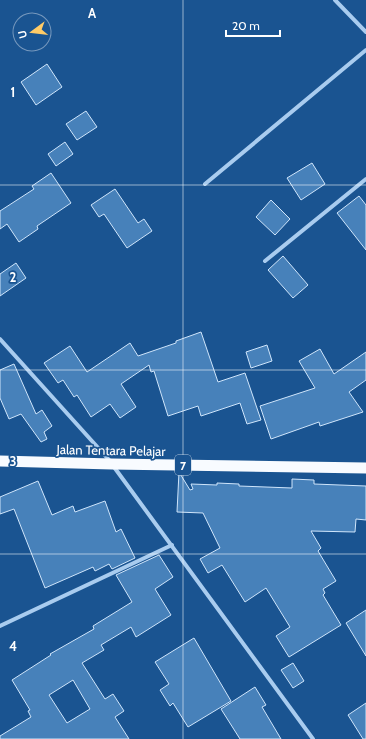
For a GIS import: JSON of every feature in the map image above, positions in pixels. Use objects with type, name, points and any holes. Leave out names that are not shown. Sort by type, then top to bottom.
[{"type":"highway","name":"Jalan Tentara Pelajar","points":[[0,461],[366,468]]},
{"type":"street","points":[[335,0],[366,32]]},
{"type":"street","points":[[205,184],[366,50]]},
{"type":"street","points":[[266,261],[366,179]]},
{"type":"street","points":[[0,339],[112,464],[313,739]]},
{"type":"street","points":[[0,626],[172,545]]},
{"type":"building","points":[[47,64],[62,87],[36,105],[21,82]]},
{"type":"building","points":[[86,111],[97,127],[77,140],[66,124]]},
{"type":"building","points":[[65,142],[73,154],[56,166],[48,154]]},
{"type":"building","points":[[312,163],[325,184],[301,200],[287,178]]},
{"type":"building","points":[[51,173],[71,203],[37,226],[38,229],[19,242],[7,224],[0,229],[0,211],[34,189],[32,186]]},
{"type":"building","points":[[115,189],[138,223],[144,219],[152,231],[127,248],[104,214],[99,217],[91,205]]},
{"type":"building","points":[[359,196],[366,205],[366,250],[337,213]]},
{"type":"building","points":[[271,200],[290,219],[275,235],[256,217]]},
{"type":"building","points":[[283,256],[308,285],[293,298],[268,270]]},
{"type":"building","points":[[16,263],[26,278],[0,296],[0,274]]},
{"type":"building","points":[[201,332],[218,382],[245,373],[261,420],[247,424],[240,403],[201,416],[198,406],[168,416],[154,371],[151,372],[149,365],[121,384],[136,407],[120,418],[110,404],[91,417],[77,395],[74,397],[63,380],[58,383],[44,363],[70,346],[87,372],[130,343],[138,356],[176,343],[176,341]]},
{"type":"building","points":[[267,345],[272,361],[251,368],[246,352]]},
{"type":"building","points":[[320,349],[334,374],[366,352],[366,380],[349,392],[363,412],[320,426],[319,422],[271,439],[260,406],[315,388],[299,361]]},
{"type":"building","points":[[14,364],[36,414],[42,410],[52,426],[44,432],[47,439],[41,442],[21,414],[9,419],[0,398],[0,370]]},
{"type":"building","points":[[179,472],[190,490],[193,489],[191,484],[217,485],[217,483],[239,484],[239,486],[292,488],[292,479],[314,480],[314,484],[366,486],[366,520],[356,519],[355,532],[311,531],[321,548],[318,551],[336,581],[323,589],[325,593],[323,595],[341,625],[289,657],[276,636],[290,627],[266,588],[245,602],[222,565],[208,573],[200,559],[220,548],[203,513],[177,512]]},
{"type":"building","points":[[38,481],[52,515],[73,506],[75,512],[105,501],[116,532],[121,529],[135,558],[112,569],[109,564],[95,571],[93,567],[45,588],[14,509],[0,514],[0,497]]},
{"type":"building","points":[[159,555],[173,577],[155,589],[171,615],[136,637],[131,627],[101,645],[104,650],[82,663],[105,699],[113,694],[124,711],[115,717],[129,739],[0,739],[0,736],[31,717],[28,711],[30,710],[12,680],[51,655],[50,654],[94,629],[93,626],[132,602],[116,575]],"holes":[[[73,680],[90,709],[67,723],[49,695]]]},
{"type":"building","points":[[366,610],[366,656],[346,623]]},
{"type":"building","points":[[194,638],[231,701],[188,727],[173,703],[170,706],[160,690],[169,684],[155,662]]},
{"type":"building","points":[[293,663],[304,681],[293,688],[281,670]]},
{"type":"building","points":[[255,687],[266,705],[262,707],[281,739],[240,739],[221,709]]},
{"type":"building","points":[[366,703],[366,739],[363,739],[348,715]]}]
